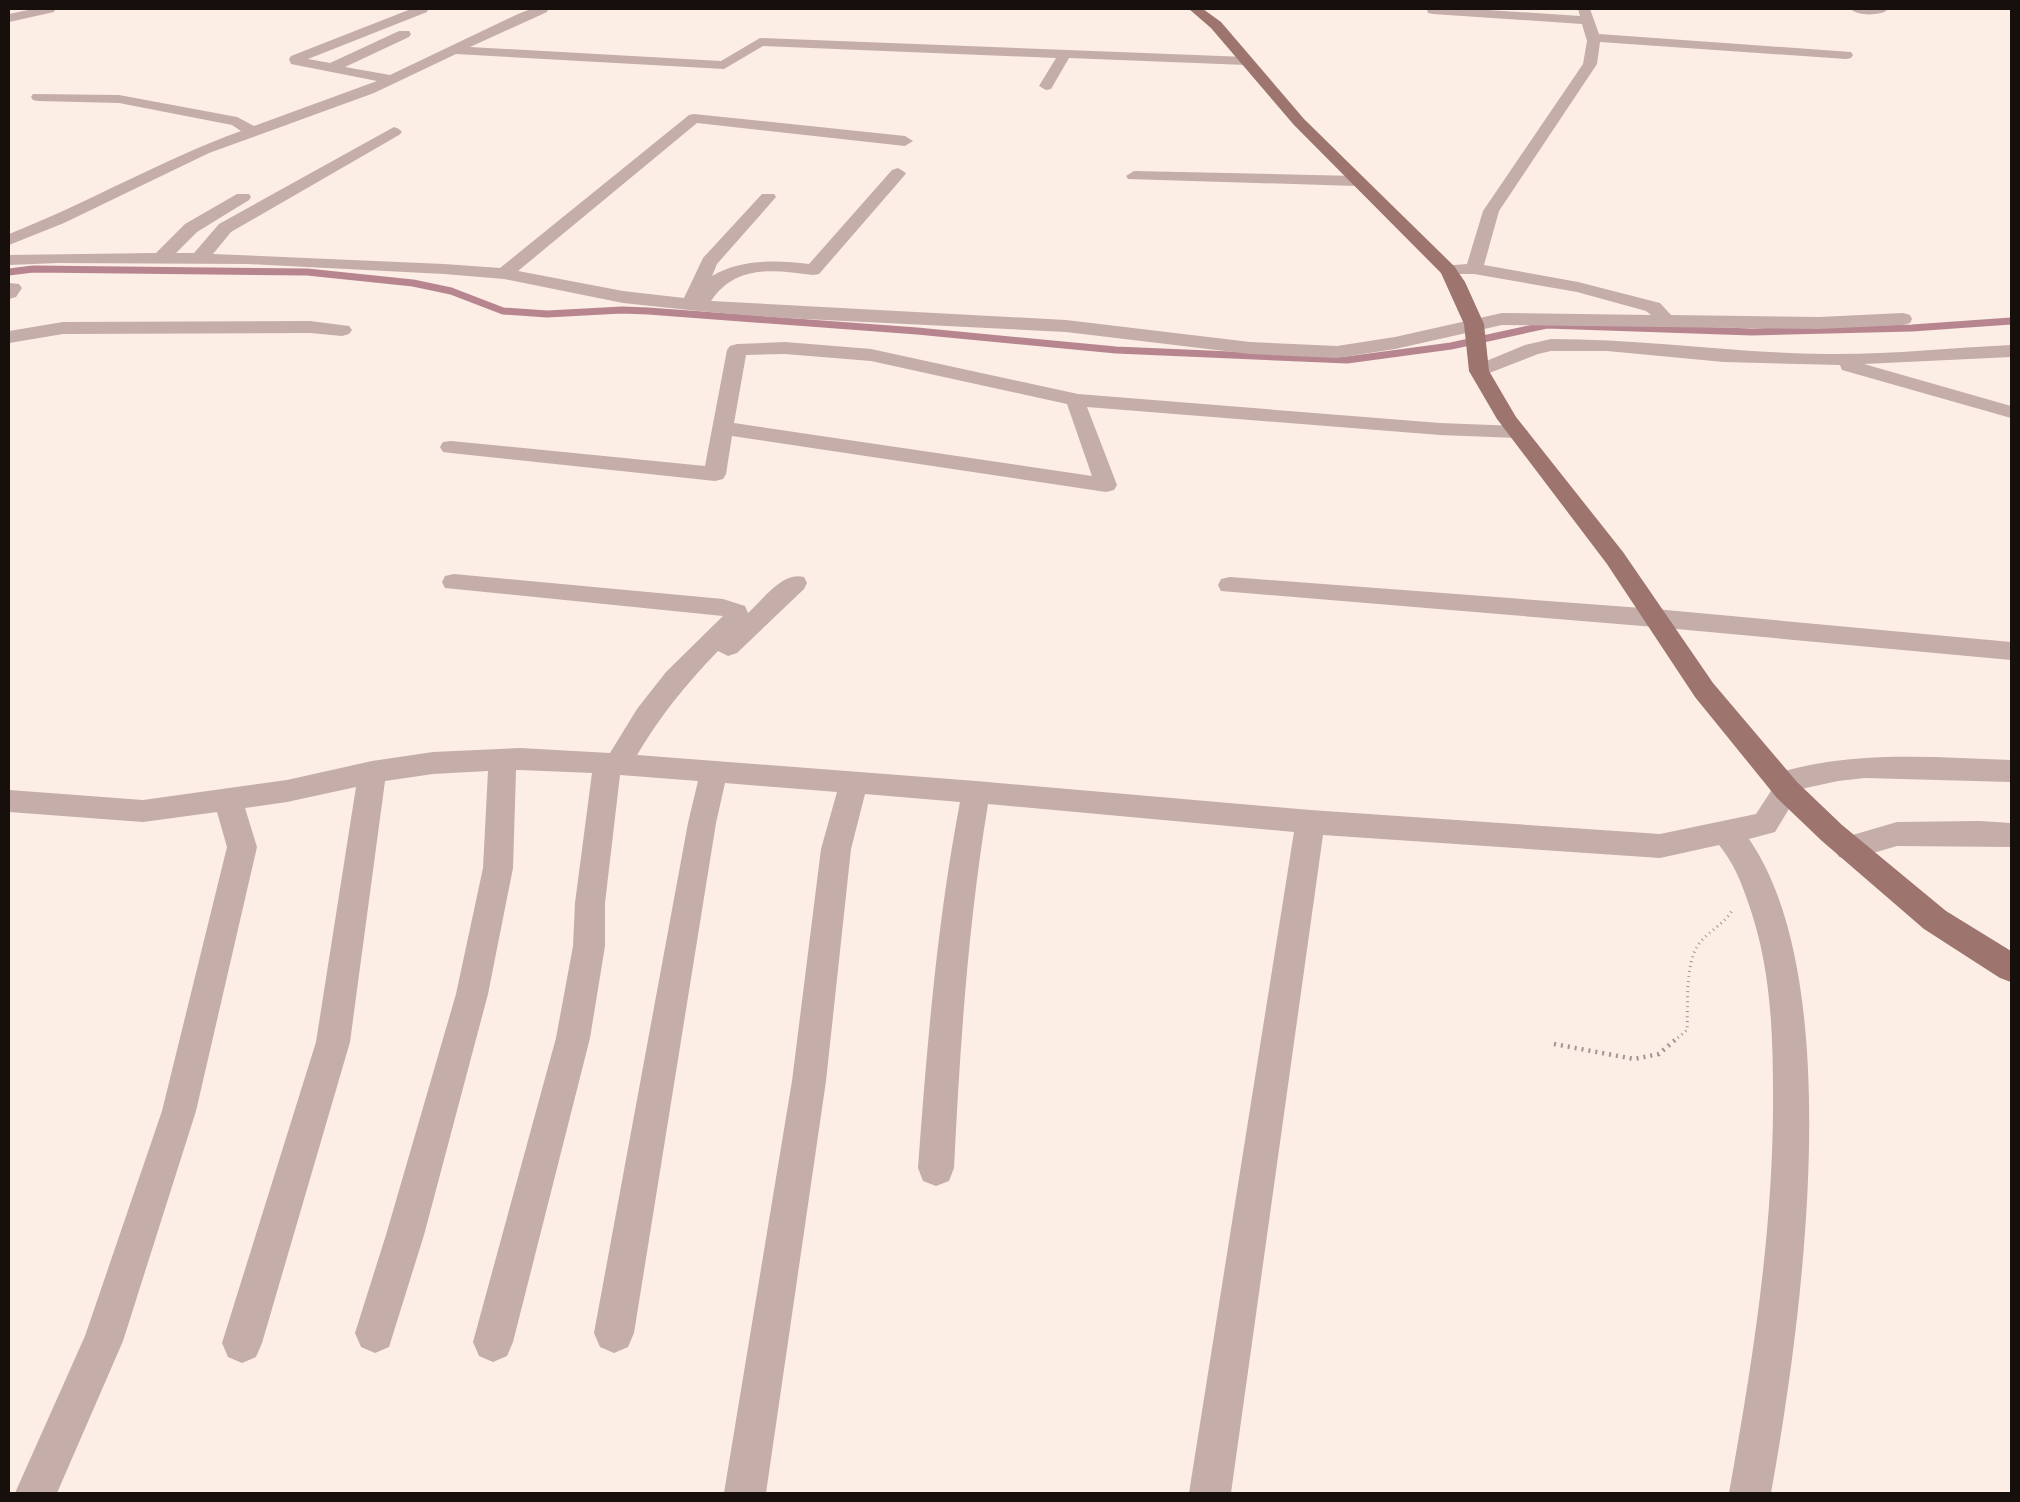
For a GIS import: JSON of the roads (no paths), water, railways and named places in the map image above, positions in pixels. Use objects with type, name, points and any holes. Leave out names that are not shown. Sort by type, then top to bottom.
[{"type":"main road","points":[[1195,9],[1216,25],[1299,122],[1356,181],[1417,236],[1448,270],[1456,282],[1474,324],[1479,371],[1492,397],[1615,558],[1704,690],[1784,787],[1849,848],[1935,920],[2003,957]]},
{"type":"street","points":[[9,18],[49,9]]},
{"type":"street","points":[[392,80],[296,61],[296,59],[422,9]]},
{"type":"street","points":[[9,240],[32,231],[179,161],[251,131],[337,102],[392,80],[506,23],[542,9]]},
{"type":"street","points":[[1857,9],[1881,10]]},
{"type":"street","points":[[1433,10],[1586,14],[1593,38],[1590,64],[1587,71],[1491,211],[1474,269]]},
{"type":"street","points":[[331,68],[404,34]]},
{"type":"street","points":[[1593,38],[1846,55]]},
{"type":"street","points":[[454,50],[724,65],[760,42],[1246,61]]},
{"type":"street","points":[[1046,86],[1065,54]]},
{"type":"street","points":[[38,97],[104,98],[140,102],[238,121],[251,131]]},
{"type":"street","points":[[504,274],[694,118],[905,141]]},
{"type":"street","points":[[200,258],[225,228],[394,132]]},
{"type":"street","points":[[695,304],[717,281],[730,273],[785,266],[814,270],[898,173]]},
{"type":"street","points":[[1134,176],[1356,181]]},
{"type":"street","points":[[161,258],[191,228],[250,193]]},
{"type":"street","points":[[695,304],[709,262],[768,197]]},
{"type":"street","points":[[9,249],[32,231]]},
{"type":"street","points":[[9,260],[248,258],[444,269],[504,274],[623,297],[695,304],[784,312],[1066,326],[1250,348],[1337,352],[1395,344],[1474,324],[1502,319],[1819,323],[1903,319]]},
{"type":"street","points":[[1448,270],[1474,269],[1578,286],[1653,307],[1666,320]]},
{"type":"street","points":[[9,288],[13,288],[9,293]]},
{"type":"street","points":[[9,337],[63,328],[310,327],[342,330]]},
{"type":"street","points":[[1479,371],[1532,350],[1565,344],[1607,345],[1724,356],[1826,360],[2011,351]]},
{"type":"street","points":[[452,447],[715,474],[737,350],[785,348],[871,355],[1078,400],[1440,429],[1517,432]]},
{"type":"street","points":[[1826,360],[2011,412]]},
{"type":"street","points":[[723,428],[1106,485],[1077,407],[1078,400]]},
{"type":"street","points":[[454,582],[595,597],[723,607],[736,612],[734,620],[729,627],[676,679],[646,716],[621,764],[590,903],[589,946],[573,1038],[493,1342]]},
{"type":"street","points":[[621,764],[660,726],[734,640],[795,583]]},
{"type":"street","points":[[1230,584],[1655,618],[2011,650]]},
{"type":"street","points":[[375,1334],[405,1235],[472,994],[498,868],[502,760]]},
{"type":"street","points":[[9,801],[143,811],[287,790],[372,772],[433,763],[502,760],[621,764],[976,792],[1310,822],[1660,846],[1727,834],[1765,824],[1784,787],[1838,770],[1866,767],[2011,770]]},
{"type":"street","points":[[242,1343],[333,1042],[372,772]]},
{"type":"street","points":[[614,1333],[700,833],[714,772]]},
{"type":"street","points":[[746,1493],[809,1081],[836,849],[854,783]]},
{"type":"street","points":[[936,1168],[945,1020],[960,883],[976,792]]},
{"type":"street","points":[[36,1493],[103,1341],[179,1111],[242,847],[228,799]]},
{"type":"street","points":[[1210,1493],[1310,822]]},
{"type":"street","points":[[1849,848],[1897,834],[1980,832],[2011,835]]},
{"type":"street","points":[[1727,834],[1743,852],[1771,918],[1783,973],[1789,1038],[1792,1117],[1789,1208],[1764,1413],[1750,1493]]},
{"type":"waterway","points":[[9,272],[33,269],[307,272],[413,283],[451,291],[503,311],[547,314],[622,310],[648,311],[917,331],[1116,350],[1347,360],[1451,346],[1547,325],[1752,332],[1912,328],[2011,321]]}]
